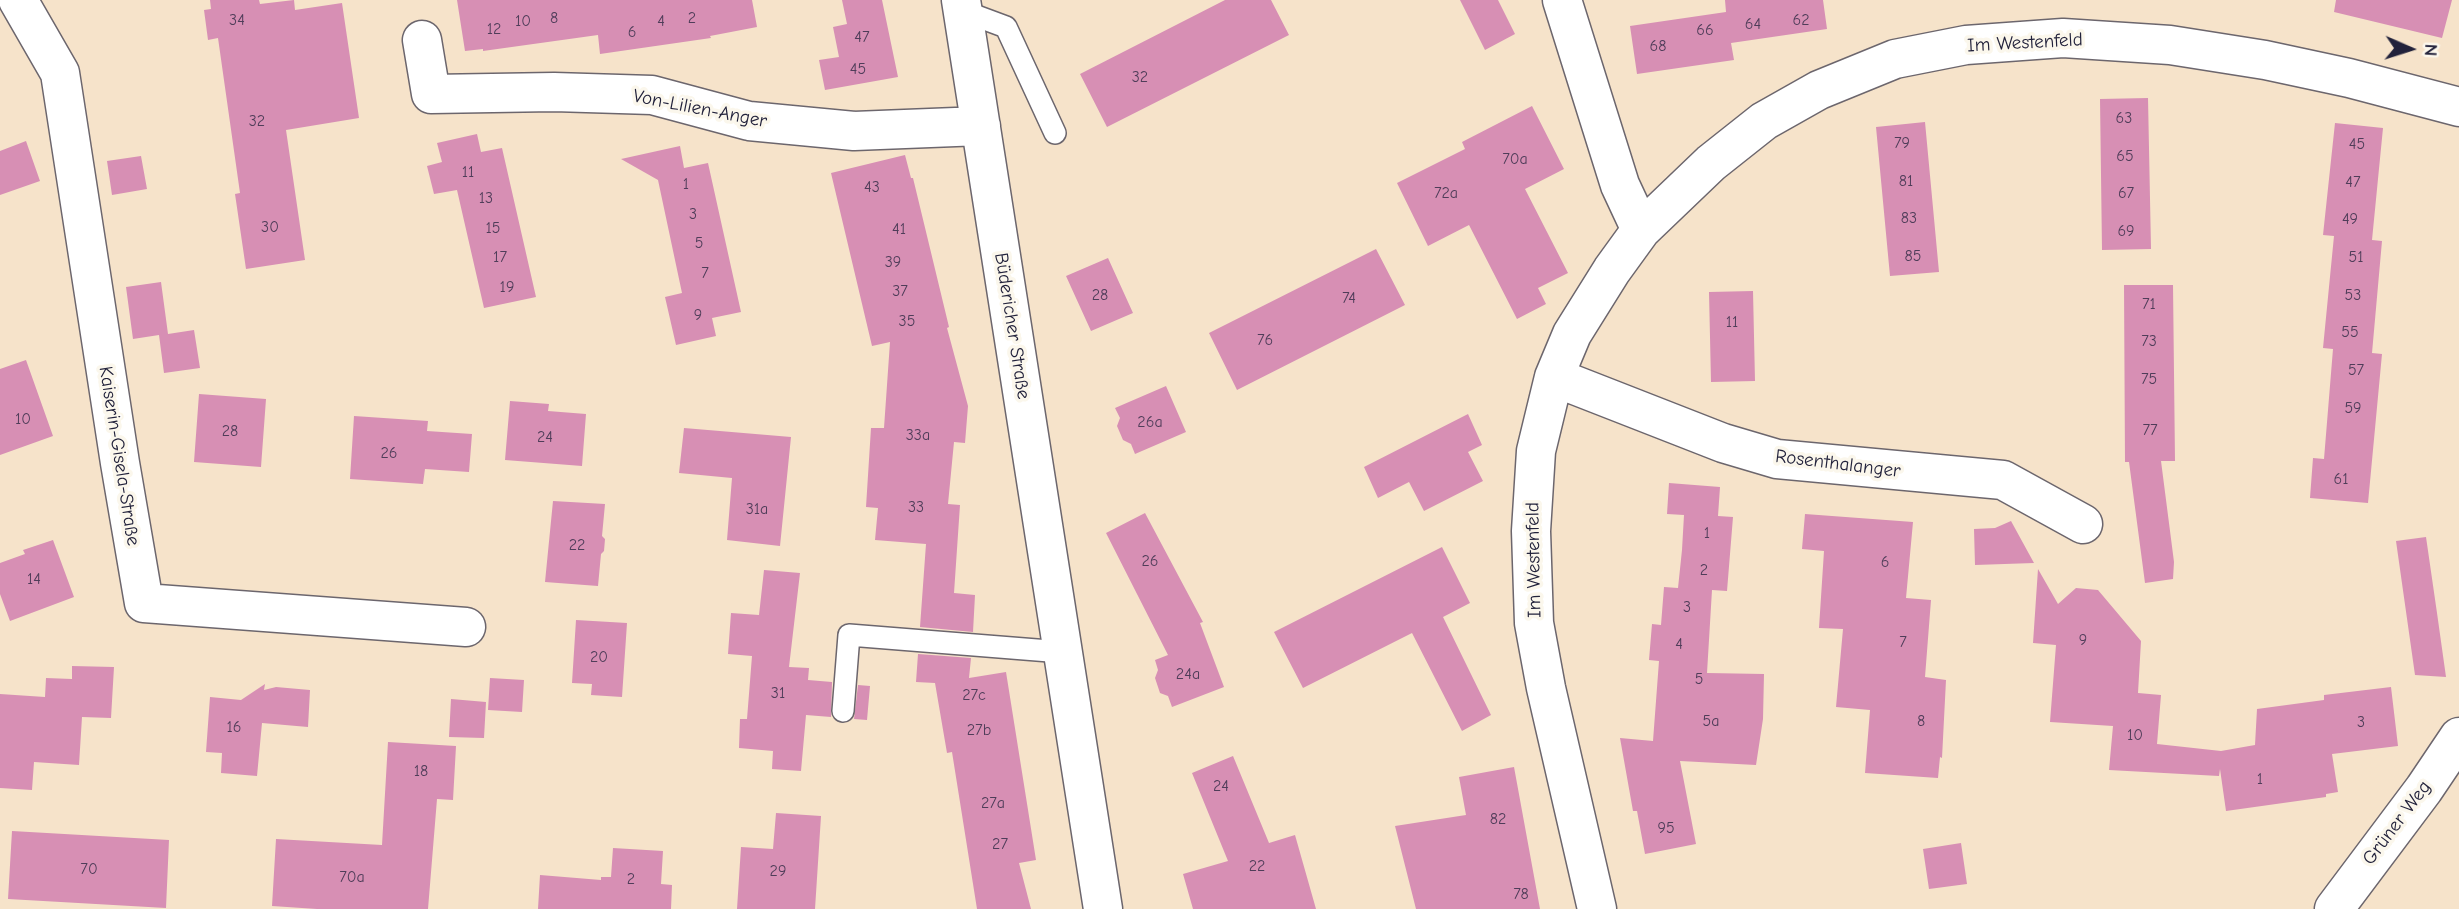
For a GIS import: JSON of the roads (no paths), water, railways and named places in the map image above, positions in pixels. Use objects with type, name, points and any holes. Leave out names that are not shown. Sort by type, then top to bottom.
[{"type":"street","name":"Kaiserin-Gisela-Straße","points":[[18,0],[60,73],[144,603],[466,627]]},
{"type":"street","points":[[1562,0],[1620,185],[1641,230]]},
{"type":"street","name":"Büdericher Straße","points":[[962,6],[1103,909]]},
{"type":"street","name":"Im Westenfeld","points":[[1597,909],[1534,624],[1531,531],[1536,451],[1554,377],[1572,334],[1641,230],[1722,155],[1765,121],[1819,90],[1895,59],[1966,45],[2063,38],[2170,46],[2265,60],[2349,78],[2459,107]]},
{"type":"street","name":"Von-Lilien-Anger","points":[[422,40],[431,94],[554,92],[652,95],[748,121],[854,131],[981,126]]},
{"type":"street","name":"Rosenthalanger","points":[[1554,377],[1723,443],[1777,459],[2003,481],[2083,524]]},
{"type":"street","name":"Grüner Weg","points":[[2334,909],[2424,789],[2459,737]]},
{"type":"lane","points":[[962,6],[1006,27],[1055,132]]},
{"type":"lane","points":[[843,711],[849,635],[1062,652]]}]
